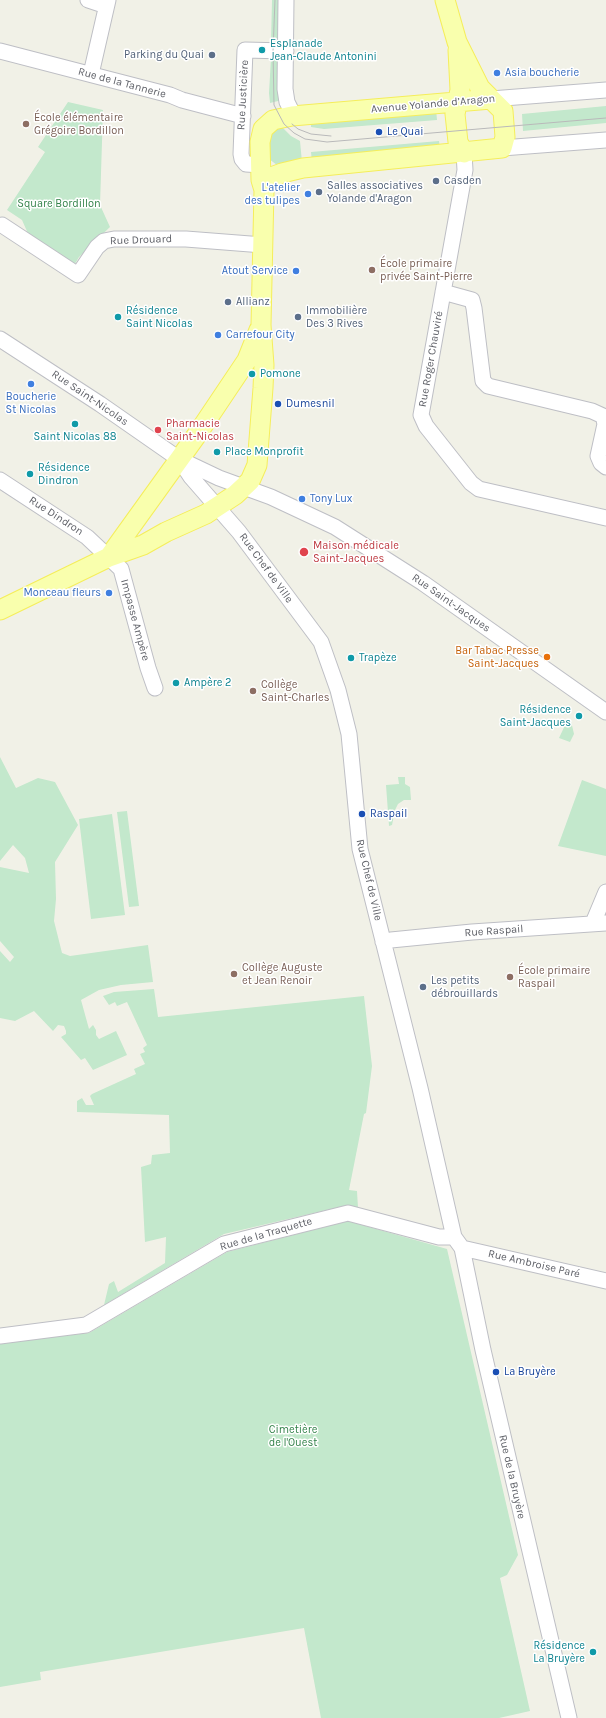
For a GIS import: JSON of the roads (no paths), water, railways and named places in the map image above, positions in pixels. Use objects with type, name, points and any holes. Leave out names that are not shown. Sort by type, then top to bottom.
[{"type":"main road","points":[[264,190],[274,176],[303,168],[502,148],[505,137],[503,111],[480,88],[457,42],[445,0]]},
{"type":"main road","points":[[457,42],[460,90],[456,103],[455,114],[458,142],[464,153]]},
{"type":"main road","name":"Avenue Yolande d’Aragon","points":[[261,164],[260,142],[263,129],[273,120],[292,113],[491,100]]},
{"type":"main road","points":[[0,610],[109,557],[143,544],[206,514],[244,488],[250,481],[257,464],[264,365],[261,325],[264,190],[262,185],[261,164],[282,173]]},
{"type":"main road","points":[[109,557],[247,360],[261,325]]},
{"type":"street","points":[[88,0],[107,3],[91,74]]},
{"type":"street","points":[[286,0],[285,89],[292,113]]},
{"type":"street","name":"Rue Justicière","points":[[261,164],[246,164],[242,159],[241,154],[246,50],[286,52]]},
{"type":"street","name":"Rue de la Tannerie","points":[[0,51],[170,95],[182,100],[243,116]]},
{"type":"street","name":"Avenue Yolande d’Aragon","points":[[491,100],[606,90]]},
{"type":"street","points":[[502,148],[606,140]]},
{"type":"street","name":"Rue Roger Chauviré","points":[[464,153],[465,170],[422,415],[430,434],[470,483],[480,489],[606,518]]},
{"type":"street","name":"Rue Drouard","points":[[2,224],[78,275],[97,247],[104,241],[114,239],[186,239],[263,245]]},
{"type":"street","points":[[443,292],[472,300],[483,381],[488,386],[592,411],[603,416],[605,424],[598,456],[601,463],[606,466]]},
{"type":"street","name":"Rue Saint-Nicolas","points":[[0,339],[100,404],[179,459]]},
{"type":"street","points":[[179,459],[244,488]]},
{"type":"street","points":[[179,459],[191,477],[218,506]]},
{"type":"street","name":"Rue Dindron","points":[[0,480],[87,537],[109,557]]},
{"type":"street","name":"Rue Saint-Jacques","points":[[244,488],[271,497],[335,527],[423,583],[606,712]]},
{"type":"street","name":"Rue Chef de Ville","points":[[218,506],[239,532],[324,649],[344,710],[351,756],[360,849],[458,1243]]},
{"type":"street","name":"Impasse Ampère","points":[[109,557],[121,569],[137,631],[155,688]]},
{"type":"street","points":[[600,923],[606,892]]},
{"type":"street","name":"Rue Raspail","points":[[383,942],[465,933],[600,923]]},
{"type":"street","name":"Rue de la Traquette","points":[[0,1336],[86,1325],[224,1244],[348,1213],[439,1236],[458,1243]]},
{"type":"street","name":"Rue Ambroise Paré","points":[[458,1243],[606,1281]]},
{"type":"street","name":"Rue de la Bruyère","points":[[458,1243],[569,1718]]},
{"type":"tram line","points":[[275,0],[273,51],[274,105],[284,124],[294,133],[305,139],[327,142],[606,118]]},
{"type":"tram line","points":[[292,124],[298,129],[311,134],[331,136]]},
{"type":"place","name":"Esplanade Jean-Claude Antonini","points":[[262,50]]},
{"type":"place","name":"Parking du Quai","points":[[212,55]]},
{"type":"place","name":"Asia boucherie","points":[[497,73]]},
{"type":"place","name":"École élémentaire Grégoire Bordillon","points":[[26,124]]},
{"type":"place","name":"Le Quai","points":[[379,132]]},
{"type":"place","name":"Casden","points":[[436,181]]},
{"type":"place","name":"Salles associatives Yolande d'Aragon","points":[[319,192]]},
{"type":"place","name":"L'atelier des tulipes","points":[[308,194]]},
{"type":"place","name":"École primaire privée Saint-Pierre","points":[[372,270]]},
{"type":"place","name":"Atout Service","points":[[296,271]]},
{"type":"place","name":"Allianz","points":[[228,302]]},
{"type":"place","name":"Résidence Saint Nicolas","points":[[118,317]]},
{"type":"place","name":"Immobilière Des 3 Rives","points":[[298,317]]},
{"type":"place","name":"Carrefour City","points":[[218,335]]},
{"type":"place","name":"Pomone","points":[[252,374]]},
{"type":"place","name":"Boucherie St Nicolas","points":[[31,384]]},
{"type":"place","name":"Dumesnil","points":[[278,404]]},
{"type":"place","name":"Saint Nicolas 88","points":[[75,424]]},
{"type":"place","name":"Pharmacie Saint-Nicolas","points":[[158,430]]},
{"type":"place","name":"Place Monprofit","points":[[217,452]]},
{"type":"place","name":"Résidence Dindron","points":[[30,474]]},
{"type":"place","name":"Tony Lux","points":[[302,499]]},
{"type":"place","name":"Maison médicale Saint-Jacques","points":[[304,552]]},
{"type":"place","name":"Monceau fleurs","points":[[109,593]]},
{"type":"place","name":"Bar Tabac Presse Saint-Jacques","points":[[547,657]]},
{"type":"place","name":"Trapèze","points":[[351,658]]},
{"type":"place","name":"Ampère 2","points":[[176,683]]},
{"type":"place","name":"Collège Saint-Charles","points":[[253,691]]},
{"type":"place","name":"Résidence Saint-Jacques","points":[[579,716]]},
{"type":"place","name":"Raspail","points":[[362,814]]},
{"type":"place","name":"Collège Auguste et Jean Renoir","points":[[234,974]]},
{"type":"place","name":"École primaire Raspail","points":[[510,977]]},
{"type":"place","name":"Les petits débrouillards","points":[[423,987]]},
{"type":"place","name":"La Bruyère","points":[[496,1372]]},
{"type":"place","name":"Résidence La Bruyère","points":[[593,1652]]},
{"type":"park label","name":"Square Bordillon","points":[[59,204]]},
{"type":"park label","name":"Cimetière de l'Ouest","points":[[293,1436]]}]
